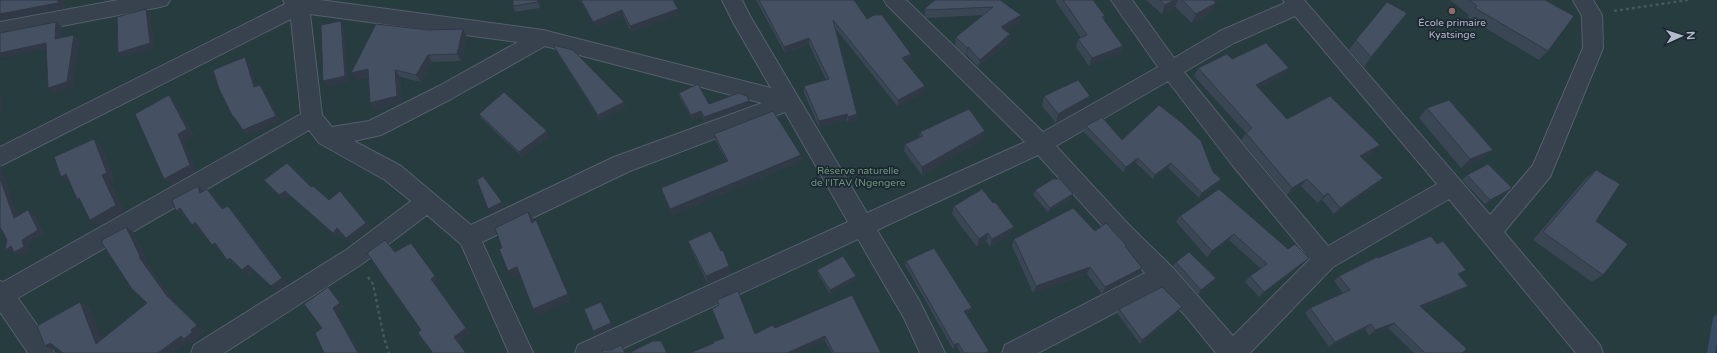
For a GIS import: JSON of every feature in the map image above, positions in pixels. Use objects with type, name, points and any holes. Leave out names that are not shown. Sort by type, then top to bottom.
[{"type":"street","points":[[0,30],[160,0]]},
{"type":"street","points":[[732,0],[741,19],[790,100],[862,227],[912,310],[933,353]]},
{"type":"street","points":[[894,0],[1041,144],[1122,233],[1194,307],[1232,353],[1325,260],[1452,186]]},
{"type":"street","points":[[1121,0],[1171,70],[1240,159],[1325,260]]},
{"type":"street","points":[[0,157],[301,2],[543,38],[728,86],[790,100]]},
{"type":"street","points":[[301,2],[312,118],[327,137],[393,173],[469,237],[521,353]]},
{"type":"street","points":[[587,353],[1041,144],[1227,38],[1295,3],[1452,186],[1591,353]]},
{"type":"street","points":[[1490,232],[1542,170],[1593,48],[1588,7]]},
{"type":"street","points":[[327,137],[372,129],[444,93],[543,38]]},
{"type":"street","points":[[469,237],[622,164],[790,100]]},
{"type":"street","points":[[42,353],[1,294],[312,118]]},
{"type":"street","points":[[203,353],[354,257],[428,201]]},
{"type":"street","points":[[1014,353],[1164,276]]},
{"type":"path","points":[[1588,7],[1688,0]]},
{"type":"path","points":[[354,257],[373,284],[388,353]]},
{"type":"green space","name":"Réserve naturelle de l'ITAV (Ngengere","points":[[0,0],[1717,0],[1717,353],[0,353]]},
{"type":"building","points":[[0,0],[58,0],[58,3],[0,14]]},
{"type":"building","points":[[513,0],[537,0],[538,2],[513,6]]},
{"type":"building","points":[[581,0],[673,0],[678,9],[630,26],[622,10],[593,22]]},
{"type":"building","points":[[759,0],[854,0],[867,19],[874,15],[882,15],[911,54],[902,58],[925,86],[898,100],[833,20],[857,114],[848,117],[847,114],[819,121],[804,86],[829,79],[809,38],[784,47]]},
{"type":"building","points":[[935,0],[1000,0],[1021,15],[1001,27],[1010,34],[980,60],[956,37],[993,7],[927,10],[925,8]]},
{"type":"building","points":[[1063,0],[1093,0],[1105,16],[1102,17],[1123,46],[1092,58],[1078,39],[1087,35]]},
{"type":"building","points":[[1160,0],[1174,0],[1165,5]]},
{"type":"building","points":[[1182,0],[1213,0],[1216,3],[1196,14]]},
{"type":"building","points":[[1469,0],[1545,0],[1574,16],[1548,51],[1475,8],[1477,6]]},
{"type":"building","points":[[1387,2],[1407,13],[1371,57],[1356,40]]},
{"type":"building","points":[[146,9],[150,43],[118,53],[117,17]]},
{"type":"building","points":[[341,21],[345,76],[323,81],[321,25]]},
{"type":"building","points":[[56,22],[55,39],[74,35],[67,82],[48,88],[46,43],[0,53],[0,33]]},
{"type":"building","points":[[376,24],[428,30],[463,29],[457,54],[428,55],[416,75],[395,70],[397,96],[370,103],[368,69],[351,73]]},
{"type":"building","points":[[1266,43],[1289,68],[1256,85],[1287,119],[1330,96],[1380,145],[1360,156],[1383,178],[1340,208],[1328,193],[1324,196],[1307,179],[1292,188],[1246,133],[1252,128],[1198,68],[1227,54],[1232,59]]},
{"type":"building","points":[[553,45],[573,50],[624,102],[598,115]]},
{"type":"building","points":[[245,57],[254,87],[260,85],[276,116],[243,130],[233,117],[219,89],[213,70]]},
{"type":"building","points":[[1078,80],[1090,96],[1058,114],[1044,96]]},
{"type":"building","points":[[698,84],[709,104],[739,93],[747,96],[749,101],[704,117],[701,111],[691,115],[679,93]]},
{"type":"building","points":[[504,92],[547,131],[519,152],[479,114]]},
{"type":"building","points":[[169,95],[187,129],[178,134],[190,165],[164,179],[135,114]]},
{"type":"building","points":[[1449,100],[1493,150],[1470,159],[1427,108]]},
{"type":"building","points":[[1159,105],[1182,123],[1201,141],[1213,172],[1221,179],[1202,193],[1171,163],[1155,175],[1138,158],[1126,167],[1086,126],[1102,117],[1122,140]]},
{"type":"building","points":[[969,109],[985,131],[922,167],[905,144],[923,136],[920,132]]},
{"type":"building","points":[[773,111],[801,155],[670,209],[661,188],[728,161],[714,134]]},
{"type":"building","points":[[94,139],[107,173],[102,175],[116,205],[90,220],[79,198],[77,199],[66,174],[61,177],[54,157]]},
{"type":"building","points":[[287,163],[311,187],[313,186],[329,200],[340,191],[366,223],[346,238],[337,228],[333,233],[285,191],[279,195],[264,180]]},
{"type":"building","points":[[1488,164],[1512,188],[1490,200],[1467,175]]},
{"type":"building","points":[[1596,170],[1620,184],[1596,221],[1628,244],[1603,275],[1543,232]]},
{"type":"building","points":[[483,176],[502,202],[488,209],[477,180]]},
{"type":"building","points":[[0,178],[14,218],[28,210],[38,230],[22,240],[24,247],[14,252],[11,246],[5,250],[7,240],[0,227]]},
{"type":"building","points":[[1053,179],[1060,179],[1073,194],[1050,208],[1035,190]]},
{"type":"building","points":[[198,186],[200,193],[207,189],[222,209],[228,206],[282,278],[271,286],[248,265],[242,270],[230,258],[227,260],[215,243],[212,245],[195,222],[192,225],[180,208],[176,211],[172,200]]},
{"type":"building","points":[[982,189],[993,203],[995,202],[1014,227],[992,239],[988,233],[979,239],[954,206]]},
{"type":"building","points":[[1219,189],[1288,249],[1295,244],[1309,258],[1264,292],[1250,276],[1267,264],[1234,234],[1212,251],[1180,216]]},
{"type":"building","points":[[1073,208],[1095,231],[1106,223],[1126,245],[1125,246],[1142,268],[1105,287],[1090,267],[1036,286],[1014,239]]},
{"type":"building","points":[[528,212],[532,223],[536,220],[568,294],[533,309],[517,267],[508,271],[499,249],[502,248],[495,228]]},
{"type":"building","points":[[126,227],[140,256],[139,257],[167,296],[197,325],[184,339],[181,336],[158,353],[63,353],[50,343],[45,346],[37,326],[80,302],[96,344],[147,303],[132,289],[102,243],[102,240]]},
{"type":"building","points":[[711,231],[721,251],[723,250],[729,266],[706,276],[688,241]]},
{"type":"building","points":[[1431,236],[1437,244],[1443,241],[1466,270],[1458,274],[1468,286],[1420,306],[1467,349],[1462,353],[1425,353],[1394,323],[1375,330],[1371,324],[1335,342],[1310,308],[1350,290],[1339,276],[1377,257],[1378,258]]},
{"type":"building","points":[[385,240],[395,252],[411,243],[435,276],[431,279],[466,328],[454,337],[466,353],[433,353],[418,333],[421,330],[367,253]]},
{"type":"building","points":[[934,248],[972,308],[964,311],[989,351],[985,353],[964,353],[958,343],[954,345],[906,261]]},
{"type":"building","points":[[1189,252],[1216,278],[1201,290],[1176,262]]},
{"type":"building","points":[[843,256],[856,276],[830,290],[817,270]]},
{"type":"building","points":[[328,287],[340,303],[333,308],[358,353],[324,353],[315,333],[322,328],[304,304]]},
{"type":"building","points":[[1162,287],[1182,307],[1142,340],[1119,309]]},
{"type":"building","points":[[738,291],[755,334],[773,325],[775,328],[852,295],[881,353],[834,353],[825,336],[787,353],[690,353],[724,338],[712,309],[719,305],[717,300]]},
{"type":"building","points":[[601,302],[611,323],[593,331],[584,309]]},
{"type":"building","points":[[653,341],[661,341],[667,353],[629,353]]},
{"type":"building","points":[[621,345],[625,353],[603,353],[602,350],[611,350]]},
{"type":"waterway","points":[[1711,353],[1717,319]]},
{"type":"place","name":"École primaire Kyatsinge","points":[[1452,11]]}]
